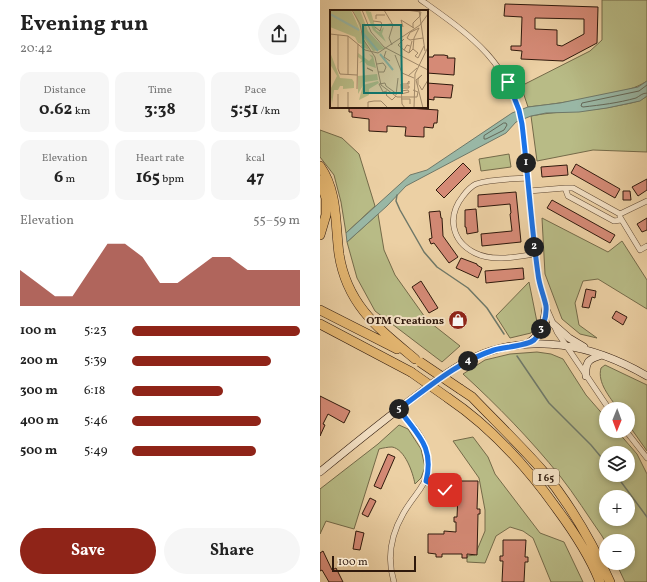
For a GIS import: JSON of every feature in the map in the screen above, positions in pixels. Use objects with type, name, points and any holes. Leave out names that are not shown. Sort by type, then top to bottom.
[{"type":"highway","points":[[320,166],[326,175],[332,190],[341,265],[349,287],[368,318],[380,330],[418,360]]},
{"type":"highway","points":[[320,180],[326,198],[326,215],[320,235]]},
{"type":"highway","name":"I 65","points":[[320,310],[418,360],[472,397],[542,470],[579,522],[602,562],[610,582]]},
{"type":"highway","name":"I 65","points":[[320,324],[411,372],[466,410],[508,450],[538,482],[575,534],[600,582]]},
{"type":"street","points":[[421,0],[482,47],[502,71],[513,92],[519,110],[524,139],[535,254],[540,287],[553,324],[604,402]]},
{"type":"street","points":[[528,178],[483,182],[470,188],[455,208],[453,224],[457,236],[464,245],[482,256],[499,258],[535,254]]},
{"type":"street","points":[[565,188],[568,196],[614,221],[647,201]]},
{"type":"street","points":[[529,191],[573,188],[620,217],[640,250],[647,246]]},
{"type":"street","points":[[527,344],[534,340],[544,324],[546,307]]},
{"type":"street","points":[[553,324],[560,332],[591,351]]},
{"type":"street","points":[[320,472],[452,369],[473,358],[495,350],[520,344],[551,344],[566,346],[591,351],[612,358],[647,376]]},
{"type":"street","points":[[586,376],[585,368],[587,363],[591,358],[602,355]]},
{"type":"street","points":[[394,582],[391,556],[392,537],[402,515],[426,481],[428,461],[418,432],[399,409]]},
{"type":"street","points":[[631,438],[647,458]]},
{"type":"street","points":[[426,481],[445,490]]},
{"type":"green space","points":[[602,0],[647,0],[647,81],[633,88],[619,92],[579,100],[528,107],[521,86],[590,51],[602,40]]},
{"type":"green space","points":[[647,96],[647,152],[593,150],[537,161],[531,116],[610,107],[635,102]]},
{"type":"green space","points":[[320,130],[342,138],[359,154],[375,206],[346,233],[341,202],[334,175],[320,157]]},
{"type":"green space","points":[[509,154],[511,167],[481,171],[479,159]]},
{"type":"green space","points":[[378,214],[384,250],[395,275],[427,320],[460,346],[442,362],[375,311],[357,278],[347,242]]},
{"type":"green space","points":[[542,218],[608,252],[622,241],[647,280],[647,309],[598,279],[583,281],[575,303],[579,325],[597,338],[580,334],[562,319],[545,274]]},
{"type":"green space","points":[[529,282],[537,322],[531,333],[510,338],[496,316]]},
{"type":"green space","points":[[537,352],[551,354],[563,359],[586,395],[599,410],[599,438],[623,438],[630,446],[599,446],[599,482],[635,482],[635,452],[637,454],[647,474],[647,582],[625,582],[619,570],[635,570],[635,534],[601,534],[549,462],[489,398],[463,374],[485,360],[510,354]]},
{"type":"green space","points":[[605,365],[647,385],[647,451],[635,434],[635,402],[613,402],[605,390],[601,379],[601,368]]},
{"type":"green space","points":[[399,425],[408,429],[421,449],[425,467],[421,478],[415,484],[408,462],[397,449],[392,447],[379,449],[354,529],[326,521],[320,534],[320,489],[378,444]]},
{"type":"green space","points":[[473,437],[488,457],[495,474],[540,533],[564,542],[583,582],[551,582],[533,538],[523,531],[510,527],[496,536],[485,563],[467,562],[467,556],[475,555],[485,531],[485,510],[479,478],[453,441]]},
{"type":"water","points":[[647,81],[647,96],[640,101],[579,112],[546,113],[531,116],[516,122],[506,133],[406,186],[387,206],[347,242],[346,233],[410,175],[427,170],[512,113],[528,107],[560,103],[638,87]]},
{"type":"building","points":[[505,4],[598,7],[597,43],[563,61],[521,59],[522,51],[511,50],[511,46],[521,46],[522,17],[504,16]],"holes":[[[535,18],[584,19],[584,34],[562,46],[557,45],[557,30],[535,29]]]},
{"type":"building","points":[[434,55],[444,55],[448,56],[447,58],[455,58],[454,75],[428,73],[428,57],[433,57]]},
{"type":"building","points":[[428,83],[453,85],[451,98],[434,97],[434,100],[428,99]]},
{"type":"building","points":[[349,108],[407,108],[438,110],[437,123],[434,123],[433,128],[424,127],[424,137],[405,136],[406,127],[387,126],[387,132],[369,131],[369,119],[352,117],[352,112],[349,112]]},
{"type":"building","points":[[463,163],[471,171],[444,198],[436,190]]},
{"type":"building","points":[[576,164],[620,189],[615,198],[571,173]]},
{"type":"building","points":[[567,165],[568,175],[542,177],[541,167]]},
{"type":"building","points":[[647,179],[647,190],[638,196],[632,187]]},
{"type":"building","points":[[623,191],[630,191],[631,200],[623,200]]},
{"type":"building","points":[[516,192],[521,242],[482,246],[481,234],[512,231],[511,213],[510,204],[478,207],[478,195]]},
{"type":"building","points":[[552,200],[615,235],[610,243],[547,208]]},
{"type":"building","points":[[476,209],[478,232],[467,234],[465,227],[465,210]]},
{"type":"building","points":[[440,211],[443,236],[458,257],[449,263],[434,243],[431,244],[429,239],[432,238],[429,212]]},
{"type":"building","points":[[647,218],[647,230],[642,232],[637,224]]},
{"type":"building","points":[[461,258],[477,264],[482,268],[478,278],[456,268]]},
{"type":"building","points":[[523,268],[524,279],[486,283],[485,271]]},
{"type":"building","points":[[421,281],[438,308],[429,313],[412,287]]},
{"type":"building","points":[[586,289],[596,291],[595,298],[592,297],[589,308],[582,307]]},
{"type":"building","name":"OTM Creations","points":[[455,311],[467,322],[461,328],[449,319]]},
{"type":"building","points":[[616,311],[627,317],[623,325],[612,318]]},
{"type":"building","points":[[320,396],[350,411],[344,423],[328,414],[323,424],[325,425],[320,436]]},
{"type":"building","points":[[388,454],[395,457],[381,489],[374,486]]},
{"type":"building","points":[[458,481],[478,481],[477,509],[480,509],[480,514],[478,514],[477,555],[467,554],[467,558],[462,558],[462,554],[442,554],[442,557],[436,557],[436,554],[428,553],[428,534],[444,534],[444,531],[456,532],[456,522],[454,522],[454,517],[457,517],[458,495],[455,494],[455,489],[458,489]]},
{"type":"building","points":[[370,498],[376,501],[368,517],[362,514]]},
{"type":"building","points":[[356,531],[364,533],[360,550],[353,549]]},
{"type":"building","points":[[503,540],[526,540],[525,557],[528,557],[528,562],[525,562],[524,582],[502,582],[503,561],[500,561],[500,556],[503,556]]},
{"type":"building","points":[[323,551],[332,570],[336,568],[343,582],[329,582],[322,570],[320,571],[320,553]]},
{"type":"waterway","points":[[397,195],[396,201],[400,210],[424,252],[437,267],[468,288],[487,308],[504,334]]},
{"type":"waterway","points":[[517,356],[549,403],[599,455]]},
{"type":"waterway","points":[[621,482],[647,517]]},
{"type":"place","name":"OTM Creations","points":[[458,320]]},
{"type":"route","points":[[445,490],[426,481],[428,461],[421,437],[399,409],[452,369],[473,358],[495,350],[520,344],[527,344],[534,340],[544,324],[546,307],[540,287],[535,254],[522,124],[513,92],[508,82]]}]
